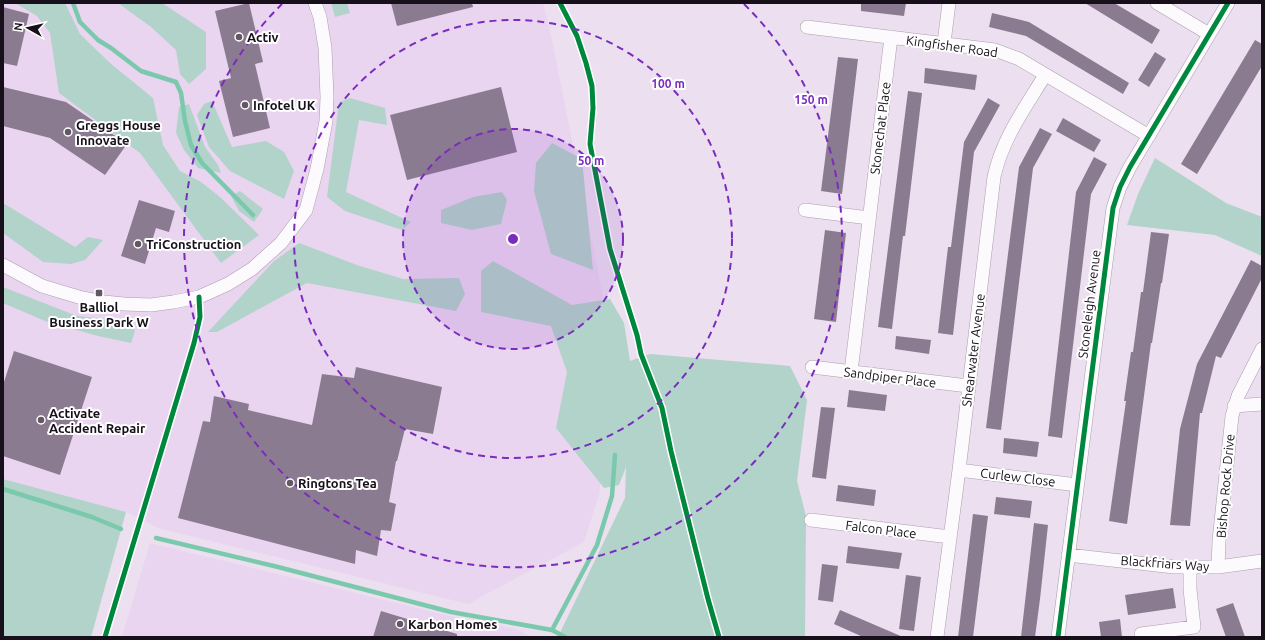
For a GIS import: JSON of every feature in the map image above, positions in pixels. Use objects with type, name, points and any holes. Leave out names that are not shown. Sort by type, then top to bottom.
[{"type":"street","points":[[3,264],[42,286],[82,298],[104,302],[151,305],[199,297],[228,284],[252,269],[282,243],[306,210],[317,168],[326,121],[327,97],[325,48],[320,17],[315,3]]},
{"type":"street","points":[[944,43],[949,3]]},
{"type":"street","points":[[1157,3],[1209,34]]},
{"type":"street","name":"Stoneleigh Avenue","points":[[1058,637],[1113,208],[1124,178],[1228,3]]},
{"type":"street","name":"Kingfisher Road","points":[[807,26],[994,50],[1019,59],[1149,136]]},
{"type":"street","name":"Stonechat Place","points":[[851,372],[891,37]]},
{"type":"street","name":"Shearwater Avenue","points":[[937,637],[996,167],[1012,127],[1045,75]]},
{"type":"street","points":[[805,210],[869,218]]},
{"type":"street","name":"Bishop Rock Drive","points":[[1218,567],[1230,429],[1234,406],[1262,348]]},
{"type":"street","name":"Sandpiper Place","points":[[812,367],[968,386]]},
{"type":"street","points":[[1234,406],[1262,404]]},
{"type":"street","name":"Curlew Close","points":[[959,470],[1077,485]]},
{"type":"street","name":"Falcon Place","points":[[811,520],[950,537]]},
{"type":"street","name":"Blackfriars Way","points":[[1068,555],[1174,567],[1218,567],[1262,561]]},
{"type":"street","points":[[1141,634],[1194,626],[1190,589],[1190,567]]},
{"type":"shaded area","points":[[3,3],[543,3],[550,30],[597,265],[616,370],[599,495],[584,542],[468,604],[158,528],[126,512],[3,479]]},
{"type":"shaded area","points":[[150,543],[454,617],[516,629],[531,637],[122,637]]},
{"type":"green space","points":[[15,3],[65,3],[80,34],[110,63],[153,98],[163,145],[180,171],[201,182],[220,197],[259,235],[221,263],[140,153],[59,93],[50,33],[37,16]]},
{"type":"green space","points":[[118,3],[162,3],[206,32],[206,69],[189,84],[180,74],[176,50],[151,27]]},
{"type":"green space","points":[[331,3],[347,3],[350,13],[335,17]]},
{"type":"green space","points":[[350,98],[385,108],[387,125],[359,120],[346,192],[411,222],[402,230],[345,211],[327,197],[339,102]]},
{"type":"green space","points":[[212,101],[232,147],[266,141],[284,152],[294,171],[284,199],[230,171],[209,147],[197,115],[204,104]]},
{"type":"green space","points":[[189,104],[205,147],[218,165],[221,173],[198,168],[184,150],[176,133],[179,107]]},
{"type":"green space","points":[[552,143],[582,159],[593,270],[551,254],[534,191],[536,163]]},
{"type":"green space","points":[[1155,158],[1226,203],[1262,217],[1262,256],[1215,235],[1127,225],[1138,194]]},
{"type":"green space","points":[[240,191],[263,209],[254,222],[239,211],[231,196]]},
{"type":"green space","points":[[502,192],[507,200],[501,224],[472,230],[441,223],[441,210],[473,197]]},
{"type":"green space","points":[[3,203],[75,247],[88,237],[103,240],[85,260],[71,264],[43,262],[3,233]]},
{"type":"green space","points":[[299,243],[357,265],[403,279],[459,278],[465,294],[456,311],[307,283],[217,332],[208,332],[273,262]]},
{"type":"green space","points":[[493,261],[572,305],[610,299],[624,323],[630,361],[650,354],[790,366],[807,400],[797,481],[806,516],[805,637],[558,637],[625,498],[626,467],[619,485],[604,488],[556,428],[567,372],[551,326],[481,312],[481,271]]},
{"type":"green space","points":[[3,287],[77,316],[130,321],[135,331],[131,343],[98,336],[45,321],[3,303]]},
{"type":"green space","points":[[3,479],[126,512],[91,637],[3,637]]},
{"type":"building","points":[[249,3],[263,62],[255,64],[270,128],[233,137],[219,81],[231,78],[215,11]]},
{"type":"building","points":[[391,3],[472,3],[473,7],[397,26]]},
{"type":"building","points":[[861,3],[906,3],[904,16],[861,11]]},
{"type":"building","points":[[1085,3],[1114,3],[1160,30],[1152,44]]},
{"type":"building","points":[[3,7],[29,14],[17,66],[3,63]]},
{"type":"building","points":[[992,13],[1029,22],[1129,83],[1123,94],[1026,36],[989,27]]},
{"type":"building","points":[[1255,40],[1262,44],[1262,66],[1197,174],[1181,164]]},
{"type":"building","points":[[1155,52],[1166,59],[1149,87],[1138,80]]},
{"type":"building","points":[[838,57],[858,59],[842,194],[821,191]]},
{"type":"building","points":[[925,68],[977,75],[975,90],[924,83]]},
{"type":"building","name":"Greggs House Innovate","points":[[3,87],[66,102],[127,144],[105,175],[50,138],[3,126]]},
{"type":"building","points":[[501,87],[517,152],[407,180],[390,115]]},
{"type":"building","points":[[908,91],[922,93],[892,329],[878,327]]},
{"type":"building","points":[[988,98],[1000,105],[974,152],[953,335],[938,333],[948,247],[951,247],[964,142]]},
{"type":"building","points":[[1063,118],[1101,140],[1094,152],[1056,131]]},
{"type":"building","points":[[1040,128],[1052,134],[1033,168],[1001,430],[986,428],[1019,167]]},
{"type":"building","points":[[1094,157],[1107,164],[1091,194],[1062,438],[1048,436],[1076,192]]},
{"type":"building","name":"TriConstruction","points":[[139,200],[175,211],[169,232],[156,228],[145,264],[121,256]]},
{"type":"building","points":[[825,230],[846,233],[836,322],[814,319]]},
{"type":"building","points":[[1151,232],[1169,234],[1151,343],[1127,524],[1109,521],[1126,401],[1124,401],[1131,352],[1133,352],[1141,292],[1143,292]]},
{"type":"building","points":[[1251,260],[1262,266],[1262,278],[1221,358],[1216,356],[1202,413],[1200,413],[1190,526],[1170,525],[1180,429],[1197,364]]},
{"type":"building","points":[[896,336],[931,340],[929,354],[895,349]]},
{"type":"building","name":"Activate Accident Repair","points":[[14,351],[92,377],[60,475],[3,456],[3,385]]},
{"type":"building","name":"Ringtons Tea","points":[[356,367],[442,387],[433,434],[405,429],[396,461],[389,502],[396,504],[391,531],[381,530],[377,556],[356,550],[355,564],[178,518],[203,421],[210,422],[214,396],[249,404],[248,410],[312,425],[322,374],[354,378]]},
{"type":"building","points":[[849,390],[887,395],[885,411],[847,407]]},
{"type":"building","points":[[821,407],[835,408],[826,479],[812,477]]},
{"type":"building","points":[[1004,438],[1039,442],[1037,457],[1003,453]]},
{"type":"building","points":[[838,485],[876,490],[874,506],[836,501]]},
{"type":"building","points":[[996,497],[1032,501],[1030,518],[994,514]]},
{"type":"building","points":[[973,514],[988,516],[973,637],[958,637]]},
{"type":"building","points":[[1034,523],[1048,525],[1040,599],[1035,637],[1021,637]]},
{"type":"building","points":[[848,546],[902,553],[899,569],[846,563]]},
{"type":"building","points":[[822,564],[838,566],[833,602],[818,600]]},
{"type":"building","points":[[906,575],[921,577],[914,631],[899,629]]},
{"type":"building","points":[[1173,588],[1176,608],[1128,615],[1125,595]]},
{"type":"building","points":[[1233,603],[1245,637],[1226,637],[1216,609]]},
{"type":"building","points":[[840,610],[903,637],[863,637],[834,624]]},
{"type":"building","name":"Karbon Homes","points":[[381,611],[457,634],[457,637],[373,637]]},
{"type":"building","points":[[1120,619],[1122,637],[1101,637],[1099,622]]},
{"type":"waterway","points":[[73,3],[80,22],[98,40],[141,71],[176,82],[181,93],[185,121],[191,145],[202,163],[253,215]]},
{"type":"waterway","points":[[552,630],[597,545],[612,496],[615,455]]},
{"type":"waterway","points":[[3,489],[92,517],[121,529]]},
{"type":"waterway","points":[[156,538],[278,567],[451,612],[552,630],[565,637]]},
{"type":"cycle path","points":[[560,3],[577,36],[592,86],[593,108],[590,144],[610,249],[637,335],[641,354],[662,408],[671,451],[719,637]]},
{"type":"cycle path","points":[[1058,637],[1113,208],[1120,187],[1130,167],[1228,3]]},
{"type":"cycle path","points":[[105,637],[194,343],[200,317],[199,297]]},
{"type":"place","name":"Activ","points":[[239,37]]},
{"type":"place","name":"Infotel UK","points":[[245,105]]},
{"type":"place","name":"Greggs House Innovate","points":[[68,132]]},
{"type":"place","name":"TriConstruction","points":[[138,244]]},
{"type":"place","name":"Balliol Business Park W","points":[[99,293]]},
{"type":"place","name":"Activate Accident Repair","points":[[41,420]]},
{"type":"place","name":"Ringtons Tea","points":[[290,483]]},
{"type":"place","name":"Karbon Homes","points":[[400,624]]}]
